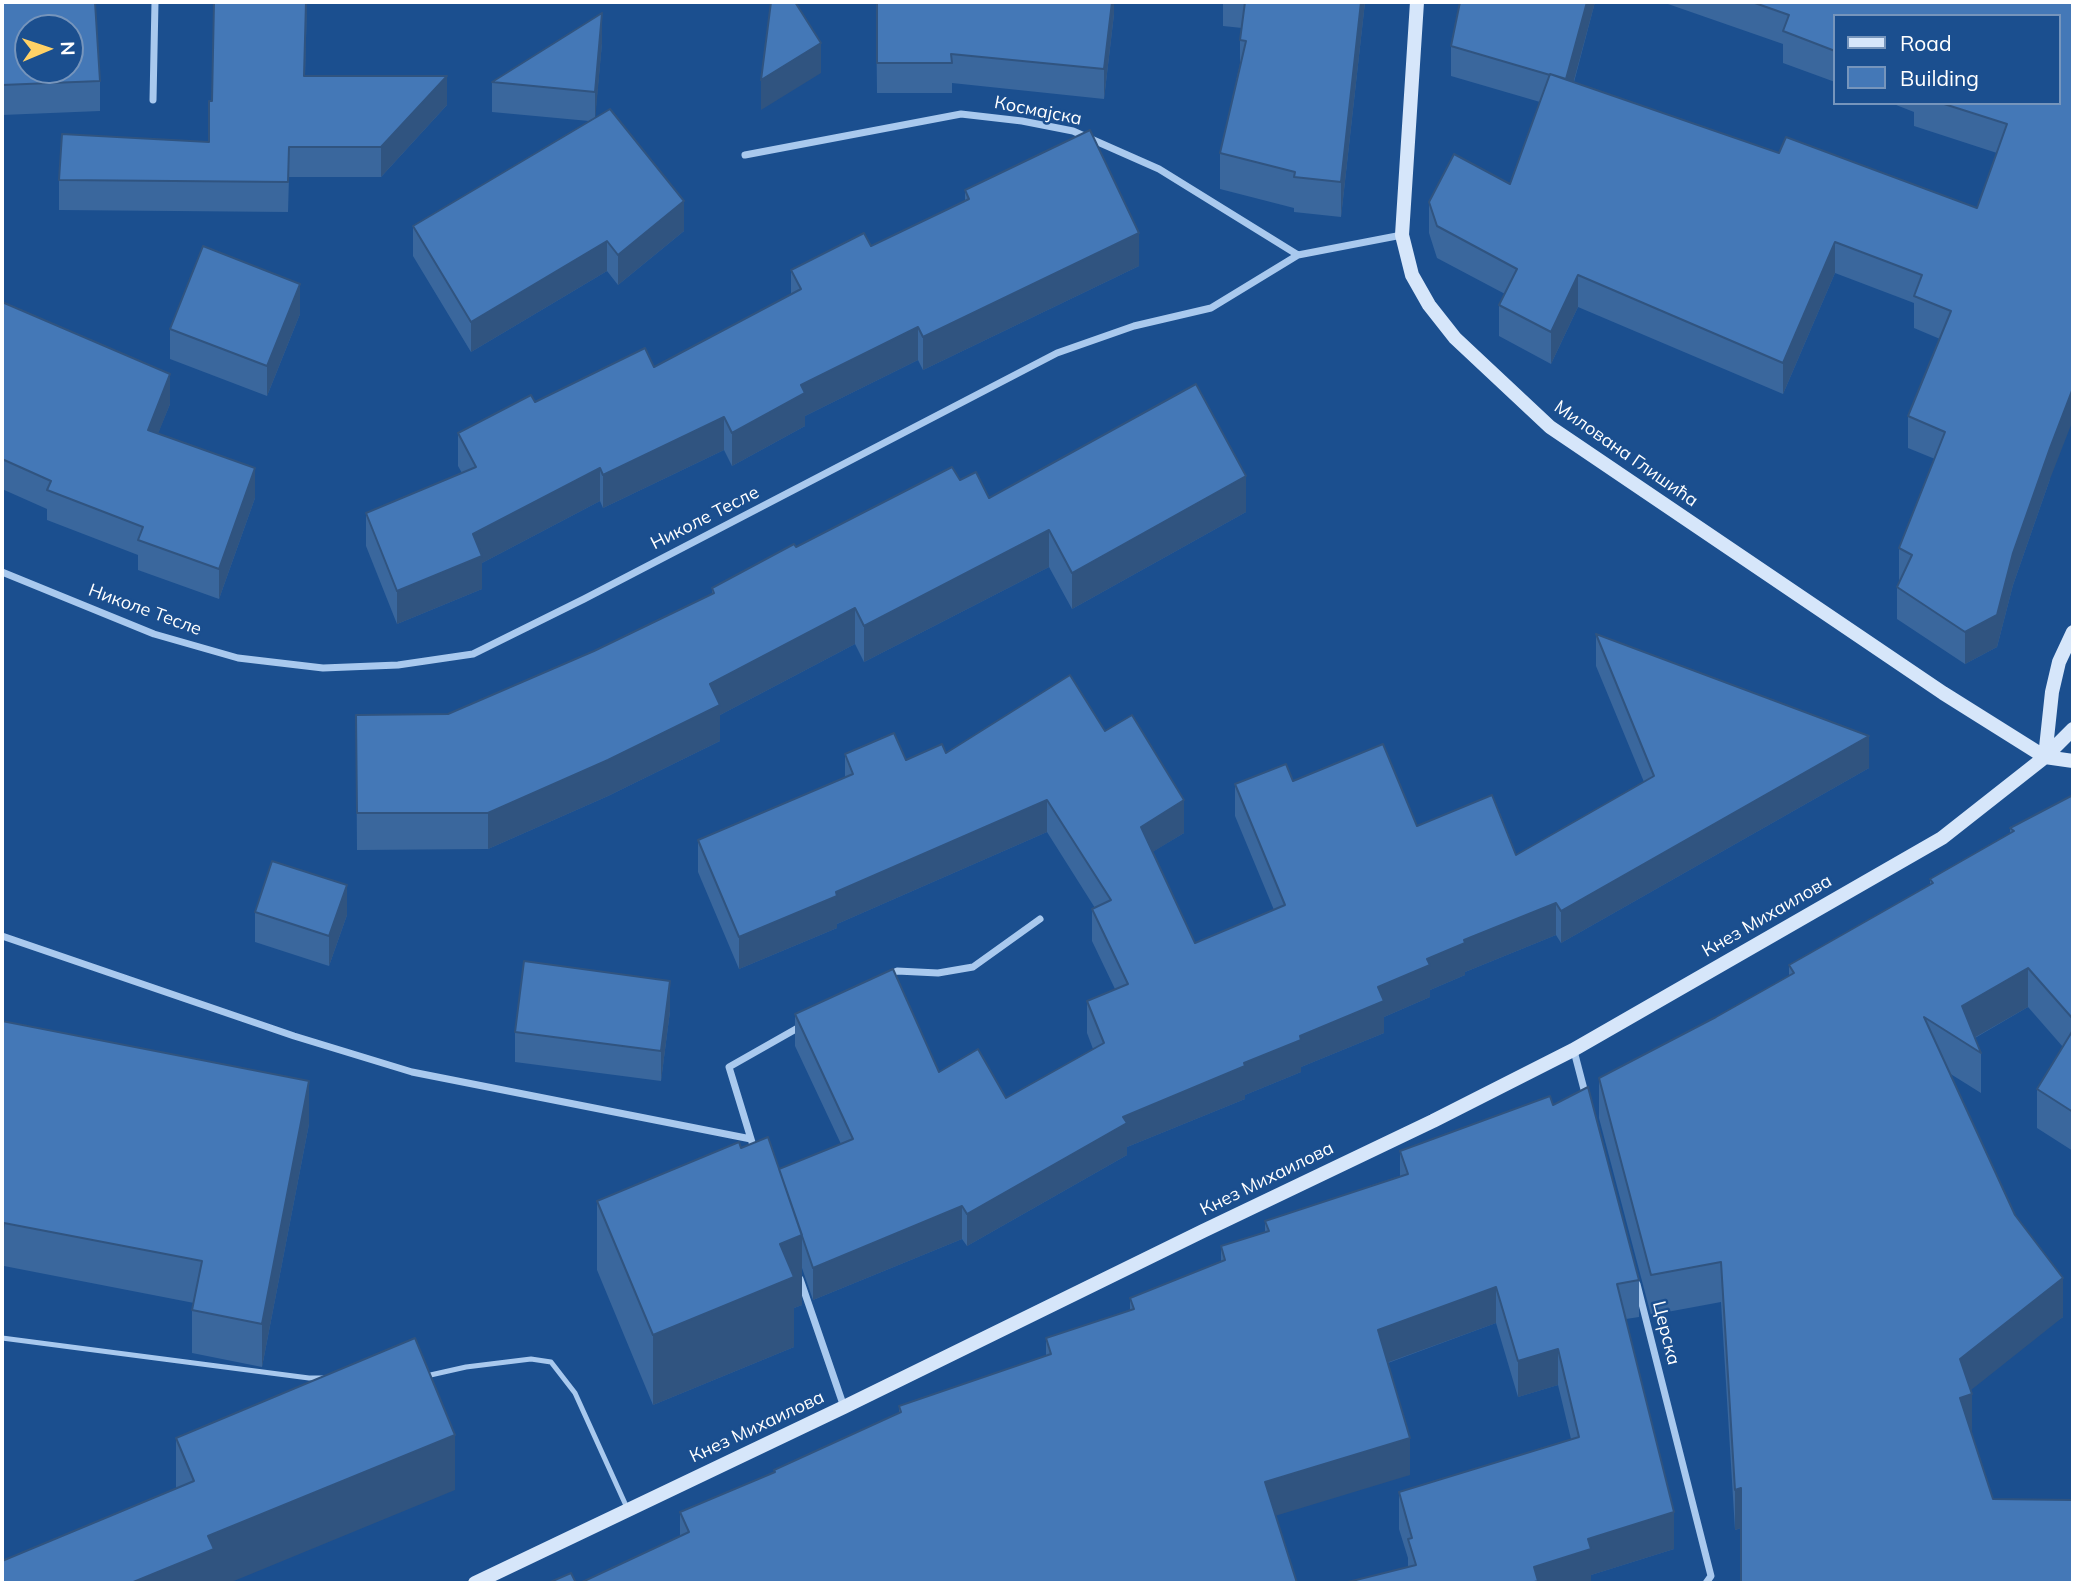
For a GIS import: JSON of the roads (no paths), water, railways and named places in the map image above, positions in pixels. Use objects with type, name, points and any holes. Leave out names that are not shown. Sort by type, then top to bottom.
[{"type":"main road","name":"Милована Глишића","points":[[1417,2],[1402,235],[1412,275],[1429,305],[1455,338],[1550,428],[1932,686],[2045,757]]},
{"type":"main road","points":[[2073,632],[2059,662],[2052,692],[2045,757],[2073,761]]},
{"type":"main road","name":"Кнез Михаилова","points":[[475,1583],[844,1407],[1433,1121],[1573,1050],[1942,838],[2045,757],[2073,729]]},
{"type":"street","points":[[153,100],[155,2]]},
{"type":"street","name":"Космајска","points":[[746,155],[961,114],[1022,121],[1073,131],[1159,169],[1298,255]]},
{"type":"street","name":"Николе Тесле","points":[[2,572],[154,634],[238,658],[323,668],[398,665],[472,654],[584,599],[1057,353],[1134,326],[1211,308],[1298,255],[1402,235]]},
{"type":"street","points":[[873,984],[897,971],[938,974],[974,967],[1040,919]]},
{"type":"street","points":[[2,936],[294,1036],[412,1072],[751,1139]]},
{"type":"street","points":[[760,1164],[729,1067],[813,1019]]},
{"type":"street","points":[[1573,1050],[1588,1102]]},
{"type":"street","points":[[795,1267],[844,1407]]},
{"type":"street","name":"Церска","points":[[1633,1269],[1711,1577],[1706,1583]]},
{"type":"lane","points":[[2,1338],[309,1378],[334,1378]]},
{"type":"lane","points":[[421,1377],[466,1367],[531,1359],[551,1362],[575,1393],[628,1510]]}]
